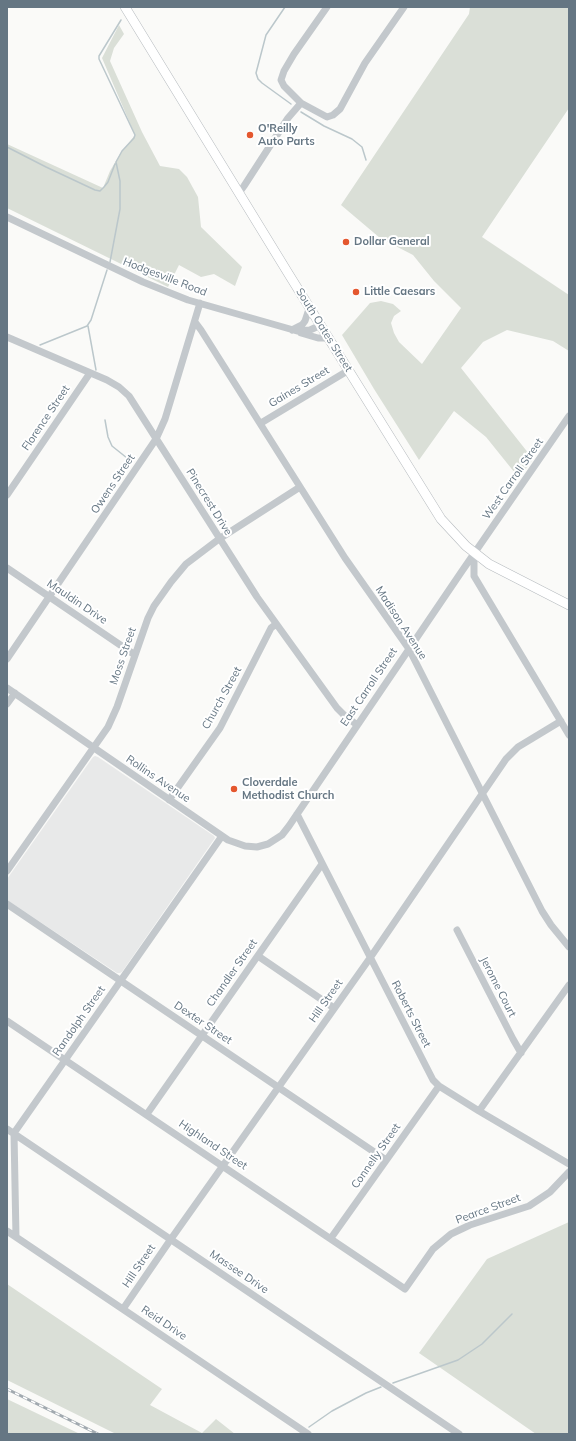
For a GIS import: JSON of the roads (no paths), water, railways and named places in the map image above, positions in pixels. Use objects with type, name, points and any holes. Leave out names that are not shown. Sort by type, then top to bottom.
[{"type":"main road","name":"South Oates Street","points":[[125,7],[441,519],[458,540],[474,554],[500,571],[569,604]]},
{"type":"street","points":[[327,7],[294,54],[284,71],[281,80],[284,86],[301,103],[327,117],[334,115],[340,108],[365,63],[404,7]]},
{"type":"street","points":[[239,193],[288,118],[301,103]]},
{"type":"street","name":"Hodgesville Road","points":[[7,218],[143,282],[200,303],[294,331],[310,330],[321,325]]},
{"type":"street","name":"Owens Street","points":[[7,658],[156,439],[165,419],[200,303]]},
{"type":"street","points":[[294,331],[302,325],[310,306]]},
{"type":"street","name":"Madison Avenue","points":[[195,322],[365,587],[409,649],[542,911],[551,925],[569,947]]},
{"type":"street","points":[[294,331],[318,338],[329,338]]},
{"type":"street","name":"Pinecrest Drive","points":[[7,337],[113,383],[124,391],[134,402],[257,597],[337,708],[357,725]]},
{"type":"street","name":"Gaines Street","points":[[260,423],[349,370]]},
{"type":"street","name":"Florence Street","points":[[7,495],[90,373]]},
{"type":"street","name":"West Carroll Street","points":[[474,554],[569,416]]},
{"type":"street","name":"Moss Street","points":[[7,871],[94,748],[113,718],[148,618],[154,606],[171,582],[186,564],[219,539],[300,487]]},
{"type":"street","points":[[474,554],[474,576],[569,735]]},
{"type":"street","name":"East Carroll Street","points":[[297,814],[474,554]]},
{"type":"street","name":"Mauldin Drive","points":[[7,568],[135,655]]},
{"type":"street","name":"Church Street","points":[[169,800],[220,728],[271,628],[276,624]]},
{"type":"street","name":"Rollins Avenue","points":[[7,688],[222,836],[239,845],[251,847],[262,846],[273,842],[282,835],[297,814]]},
{"type":"street","points":[[7,704],[15,693]]},
{"type":"street","name":"Hill Street","points":[[123,1310],[170,1239],[370,958],[512,752],[526,741],[561,721]]},
{"type":"street","name":"Roberts Street","points":[[297,814],[430,1075],[439,1086],[569,1164]]},
{"type":"street","name":"Randolph Street","points":[[14,1133],[222,836]]},
{"type":"street","name":"Chandler Street","points":[[147,1114],[322,864]]},
{"type":"street","name":"Dexter Street","points":[[7,904],[386,1160]]},
{"type":"street","name":"Jerome Court","points":[[457,930],[521,1053]]},
{"type":"street","points":[[258,956],[334,1008]]},
{"type":"street","points":[[479,1111],[569,985]]},
{"type":"street","name":"Highland Street","points":[[7,1021],[405,1289]]},
{"type":"street","name":"Connelly Street","points":[[331,1238],[439,1086]]},
{"type":"street","name":"Massee Drive","points":[[7,1129],[170,1239],[450,1432],[459,1434]]},
{"type":"street","points":[[14,1133],[16,1237]]},
{"type":"street","name":"Pearce Street","points":[[405,1289],[433,1249],[451,1234],[470,1225],[529,1206],[550,1192],[569,1172]]},
{"type":"street","name":"Reid Drive","points":[[7,1231],[308,1434]]},
{"type":"waterway","points":[[285,7],[266,35],[256,73],[258,79],[262,83],[291,104]]},
{"type":"waterway","points":[[110,262],[120,209],[120,181],[116,162],[122,151],[135,135],[99,59],[99,56],[121,20]]},
{"type":"waterway","points":[[301,112],[324,126],[352,139],[362,147],[366,160]]},
{"type":"waterway","points":[[7,147],[46,167],[100,191],[108,182],[115,164]]},
{"type":"waterway","points":[[40,345],[87,326],[91,320],[107,270]]},
{"type":"waterway","points":[[88,326],[96,370]]},
{"type":"waterway","points":[[105,420],[108,437],[112,446],[127,458]]},
{"type":"waterway","points":[[393,1383],[458,1360],[482,1344],[512,1314]]},
{"type":"waterway","points":[[309,1427],[332,1411],[366,1393],[381,1387]]},
{"type":"railway","points":[[7,1389],[98,1434]]},
{"type":"place","name":"O'Reilly Auto Parts","points":[[250,135]]},
{"type":"place","name":"Dollar General","points":[[346,242]]},
{"type":"place","name":"Little Caesars","points":[[356,292]]},
{"type":"place","name":"Cloverdale Methodist Church","points":[[234,789]]}]
